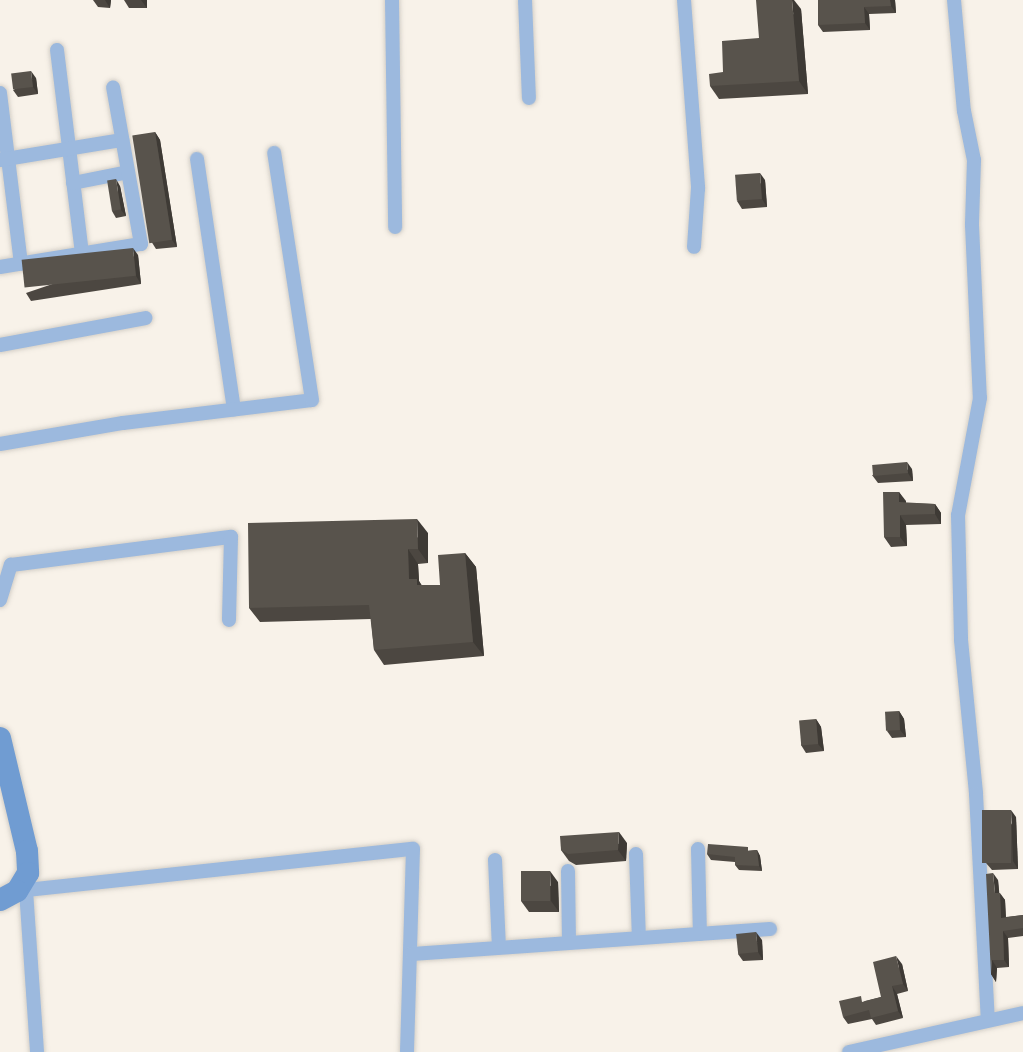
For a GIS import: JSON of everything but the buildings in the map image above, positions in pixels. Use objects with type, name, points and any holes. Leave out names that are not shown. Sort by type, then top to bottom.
[{"type":"street","points":[[392,0],[395,227]]},
{"type":"street","points":[[525,0],[529,98]]},
{"type":"street","points":[[684,0],[698,188],[694,247]]},
{"type":"street","points":[[954,0],[964,111],[974,160],[972,225],[980,398],[958,515],[961,640],[976,794],[988,1020]]},
{"type":"street","points":[[57,50],[82,254]]},
{"type":"street","points":[[0,267],[141,244],[113,87]]},
{"type":"street","points":[[0,93],[4,160],[21,264]]},
{"type":"street","points":[[4,160],[122,140]]},
{"type":"street","points":[[0,444],[123,423],[312,400],[274,153]]},
{"type":"street","points":[[197,159],[234,409]]},
{"type":"street","points":[[73,183],[128,172]]},
{"type":"street","points":[[0,345],[146,318]]},
{"type":"street","points":[[0,600],[11,565],[231,537],[229,620]]},
{"type":"street","points":[[0,738],[27,851],[28,873],[14,894],[37,1052]]},
{"type":"street","points":[[14,894],[413,849],[407,1052]]},
{"type":"street","points":[[698,849],[700,934]]},
{"type":"street","points":[[636,854],[639,938]]},
{"type":"street","points":[[495,860],[499,947]]},
{"type":"street","points":[[568,871],[569,941]]},
{"type":"street","points":[[412,954],[770,929]]},
{"type":"street","points":[[849,1052],[1023,1013]]}]
